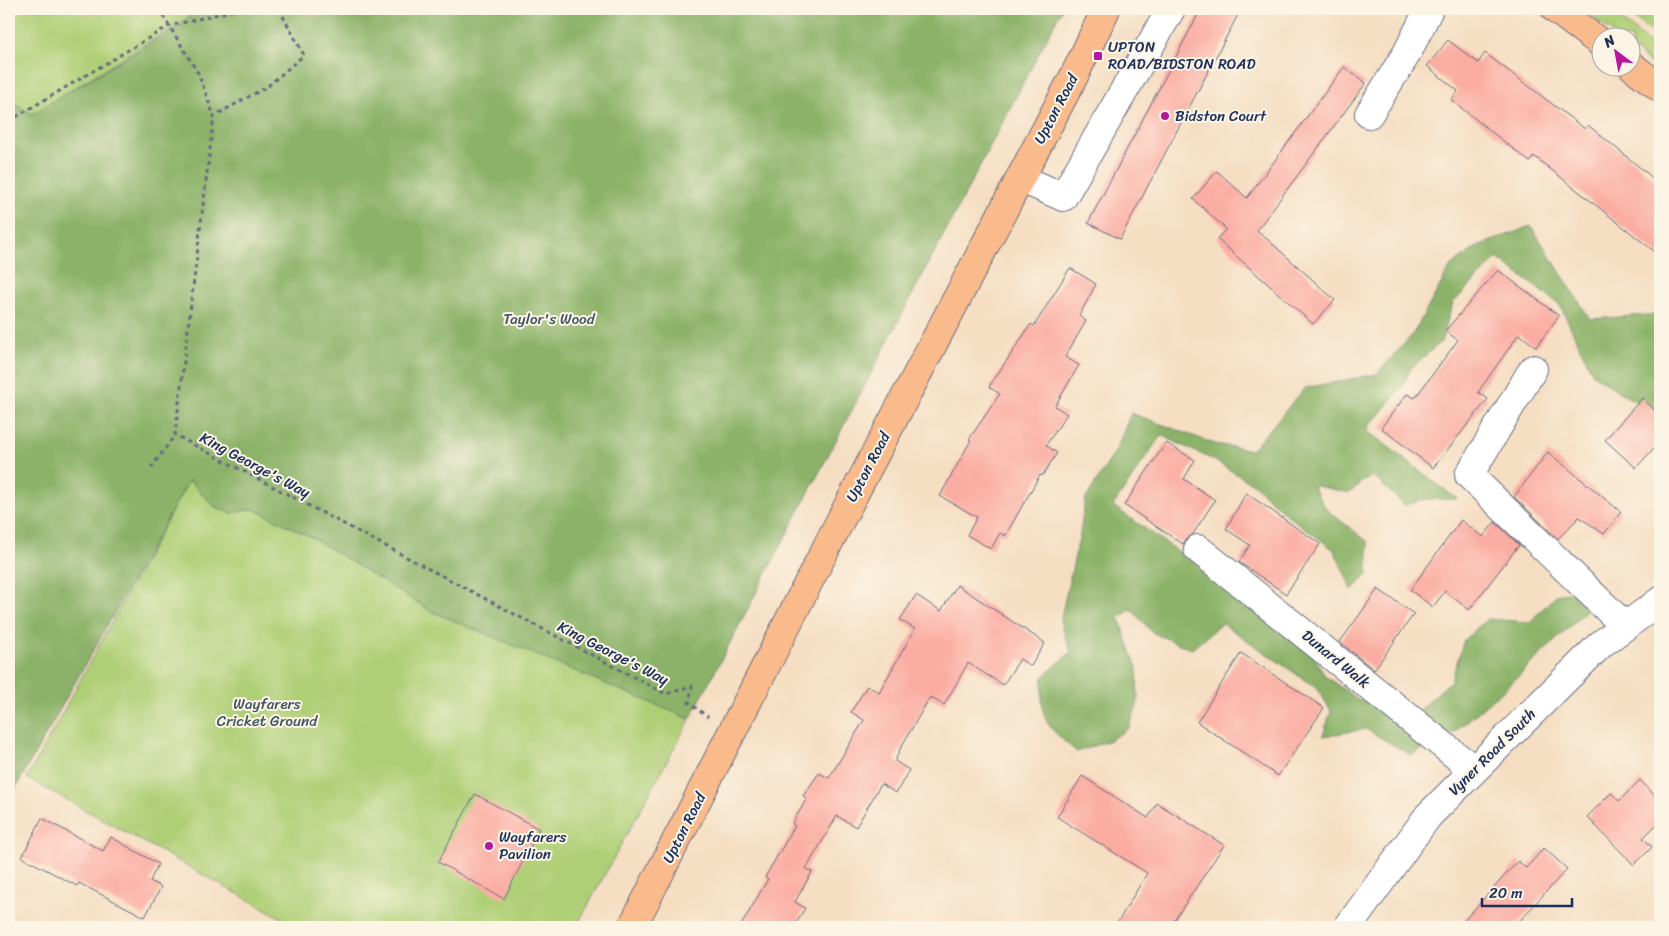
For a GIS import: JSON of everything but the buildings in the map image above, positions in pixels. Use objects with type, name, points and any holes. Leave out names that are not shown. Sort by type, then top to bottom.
[{"type":"main road","name":"Upton Road","points":[[632,927],[1106,9]]},
{"type":"main road","points":[[1555,9],[1592,37]]},
{"type":"main road","points":[[1642,74],[1660,88]]},
{"type":"street","points":[[1020,178],[1063,197],[1171,9]]},
{"type":"street","points":[[1369,114],[1407,53],[1429,9]]},
{"type":"street","points":[[1533,369],[1470,475],[1625,626]]},
{"type":"street","name":"Dunard Walk","points":[[1198,549],[1474,770]]},
{"type":"street","name":"Vyner Road South","points":[[1348,927],[1428,816],[1601,644],[1660,601]]},
{"type":"path","points":[[151,468],[175,435],[214,116],[198,73],[159,9]]},
{"type":"path","points":[[9,121],[169,26],[239,9]]},
{"type":"path","points":[[214,116],[268,86],[304,55],[279,9]]},
{"type":"path","name":"King George's Way","points":[[175,435],[666,694],[692,686],[689,703],[731,734]]},
{"type":"green space","points":[[9,9],[193,9],[197,12],[32,114],[9,100]]},
{"type":"green space","name":"Taylor's Wood","points":[[193,9],[1062,9],[690,719],[431,611],[313,538],[254,509],[231,513],[214,506],[189,480],[9,800],[9,100],[32,114],[183,23],[196,12]]},
{"type":"green space","points":[[1582,9],[1607,9],[1631,28],[1606,28]]},
{"type":"green space","points":[[1623,9],[1660,9],[1660,39]]},
{"type":"green space","points":[[1642,37],[1660,51],[1660,71],[1642,56]]},
{"type":"green space","points":[[1531,226],[1590,319],[1660,314],[1660,415],[1624,395],[1593,374],[1560,305],[1497,258],[1453,303],[1441,342],[1411,368],[1402,387],[1366,430],[1457,499],[1428,499],[1404,505],[1373,476],[1361,482],[1350,493],[1312,485],[1327,510],[1368,542],[1368,574],[1352,590],[1334,550],[1286,514],[1253,484],[1215,461],[1161,435],[1113,506],[1304,639],[1325,676],[1360,701],[1418,711],[1451,681],[1464,640],[1487,619],[1530,622],[1556,595],[1590,589],[1588,609],[1504,690],[1453,733],[1411,755],[1366,729],[1323,736],[1331,711],[1318,689],[1222,623],[1192,649],[1153,633],[1131,609],[1119,618],[1137,668],[1138,702],[1129,728],[1110,740],[1077,752],[1058,735],[1046,721],[1042,703],[1043,677],[1071,652],[1060,621],[1080,534],[1085,500],[1116,450],[1131,413],[1215,444],[1252,450],[1305,388],[1377,374],[1413,334],[1451,266],[1478,246]]},
{"type":"green space","name":"Wayfarers Cricket Ground","points":[[189,480],[214,506],[231,513],[254,509],[313,538],[431,611],[690,719],[576,927],[298,927],[27,778]]},
{"type":"place","name":"UPTON ROAD/BIDSTON ROAD","points":[[1098,56]]},
{"type":"place","name":"Bidston Court","points":[[1165,116]]},
{"type":"place","name":"Wayfarers Pavilion","points":[[489,846]]}]
